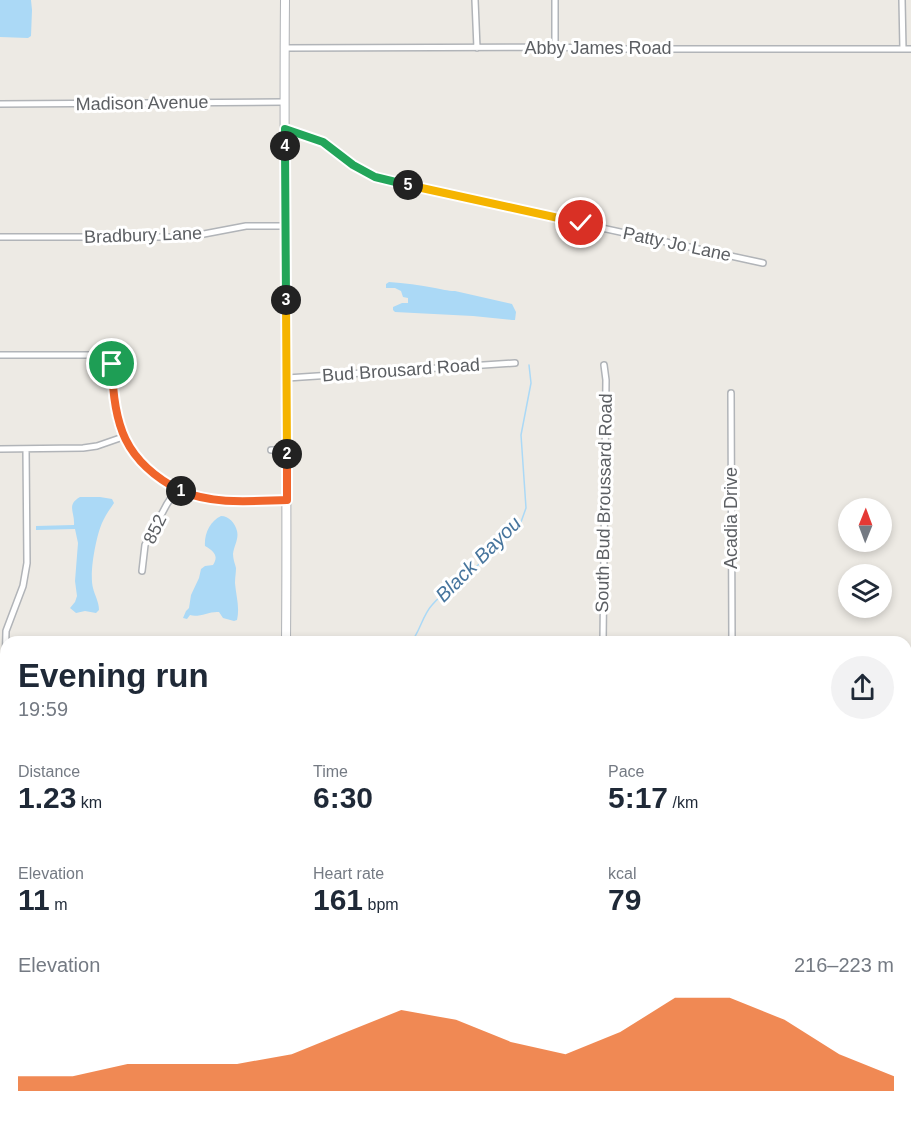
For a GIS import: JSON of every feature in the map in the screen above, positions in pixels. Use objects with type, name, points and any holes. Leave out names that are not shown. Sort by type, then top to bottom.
[{"type":"street","points":[[285,0],[286,636]]},
{"type":"street","points":[[475,0],[477,48]]},
{"type":"street","points":[[555,0],[555,47]]},
{"type":"street","points":[[902,0],[903,49]]},
{"type":"street","name":"Abby James Road","points":[[284,48],[911,49]]},
{"type":"street","name":"Madison Avenue","points":[[0,105],[284,102]]},
{"type":"street","name":"Patty Jo Lane","points":[[285,129],[323,142],[353,165],[375,177],[763,263]]},
{"type":"street","name":"Bradbury Lane","points":[[0,237],[188,237],[246,226],[285,226]]},
{"type":"street","points":[[0,355],[104,354],[108,356],[112,361],[114,404],[123,437],[144,465],[177,489],[197,497],[224,501],[287,500]]},
{"type":"street","name":"Bud Brousard Road","points":[[287,378],[515,363]]},
{"type":"street","name":"South Bud Broussard Road","points":[[603,636],[606,380],[604,365]]},
{"type":"street","name":"Acadia Drive","points":[[731,393],[732,636]]},
{"type":"street","points":[[0,449],[82,448],[123,437]]},
{"type":"street","points":[[6,636],[23,586],[27,563],[26,449]]},
{"type":"street","points":[[271,450],[287,450]]},
{"type":"street","name":"852","points":[[142,571],[146,545],[177,489]]},
{"type":"water","points":[[0,0],[31,0],[31,36],[28,38],[0,37]]},
{"type":"water","points":[[389,282],[455,291],[512,304],[516,312],[515,320],[395,312],[393,307],[408,303],[408,298],[403,297],[401,291],[395,288],[386,288]]},
{"type":"water","points":[[80,497],[112,499],[114,503],[102,523],[94,555],[92,581],[99,610],[96,613],[85,611],[76,613],[70,608],[77,596],[75,581],[78,543],[75,529],[36,530],[36,526],[74,525],[72,506]]},
{"type":"water","points":[[221,516],[231,520],[237,531],[233,554],[236,568],[237,620],[223,618],[219,612],[190,615],[187,619],[183,618],[189,608],[191,595],[201,569],[215,562],[215,554],[205,546],[206,537],[208,528]]},
{"type":"waterway","name":"Black Bayou","points":[[416,636],[426,614],[436,601],[464,578],[521,522],[526,508],[521,435],[531,383],[529,365]]},
{"type":"route","points":[[112,364],[114,404],[123,437],[133,452],[153,473],[178,490],[207,499],[232,502],[287,500],[285,129],[323,142],[353,165],[375,177],[581,223]]}]
